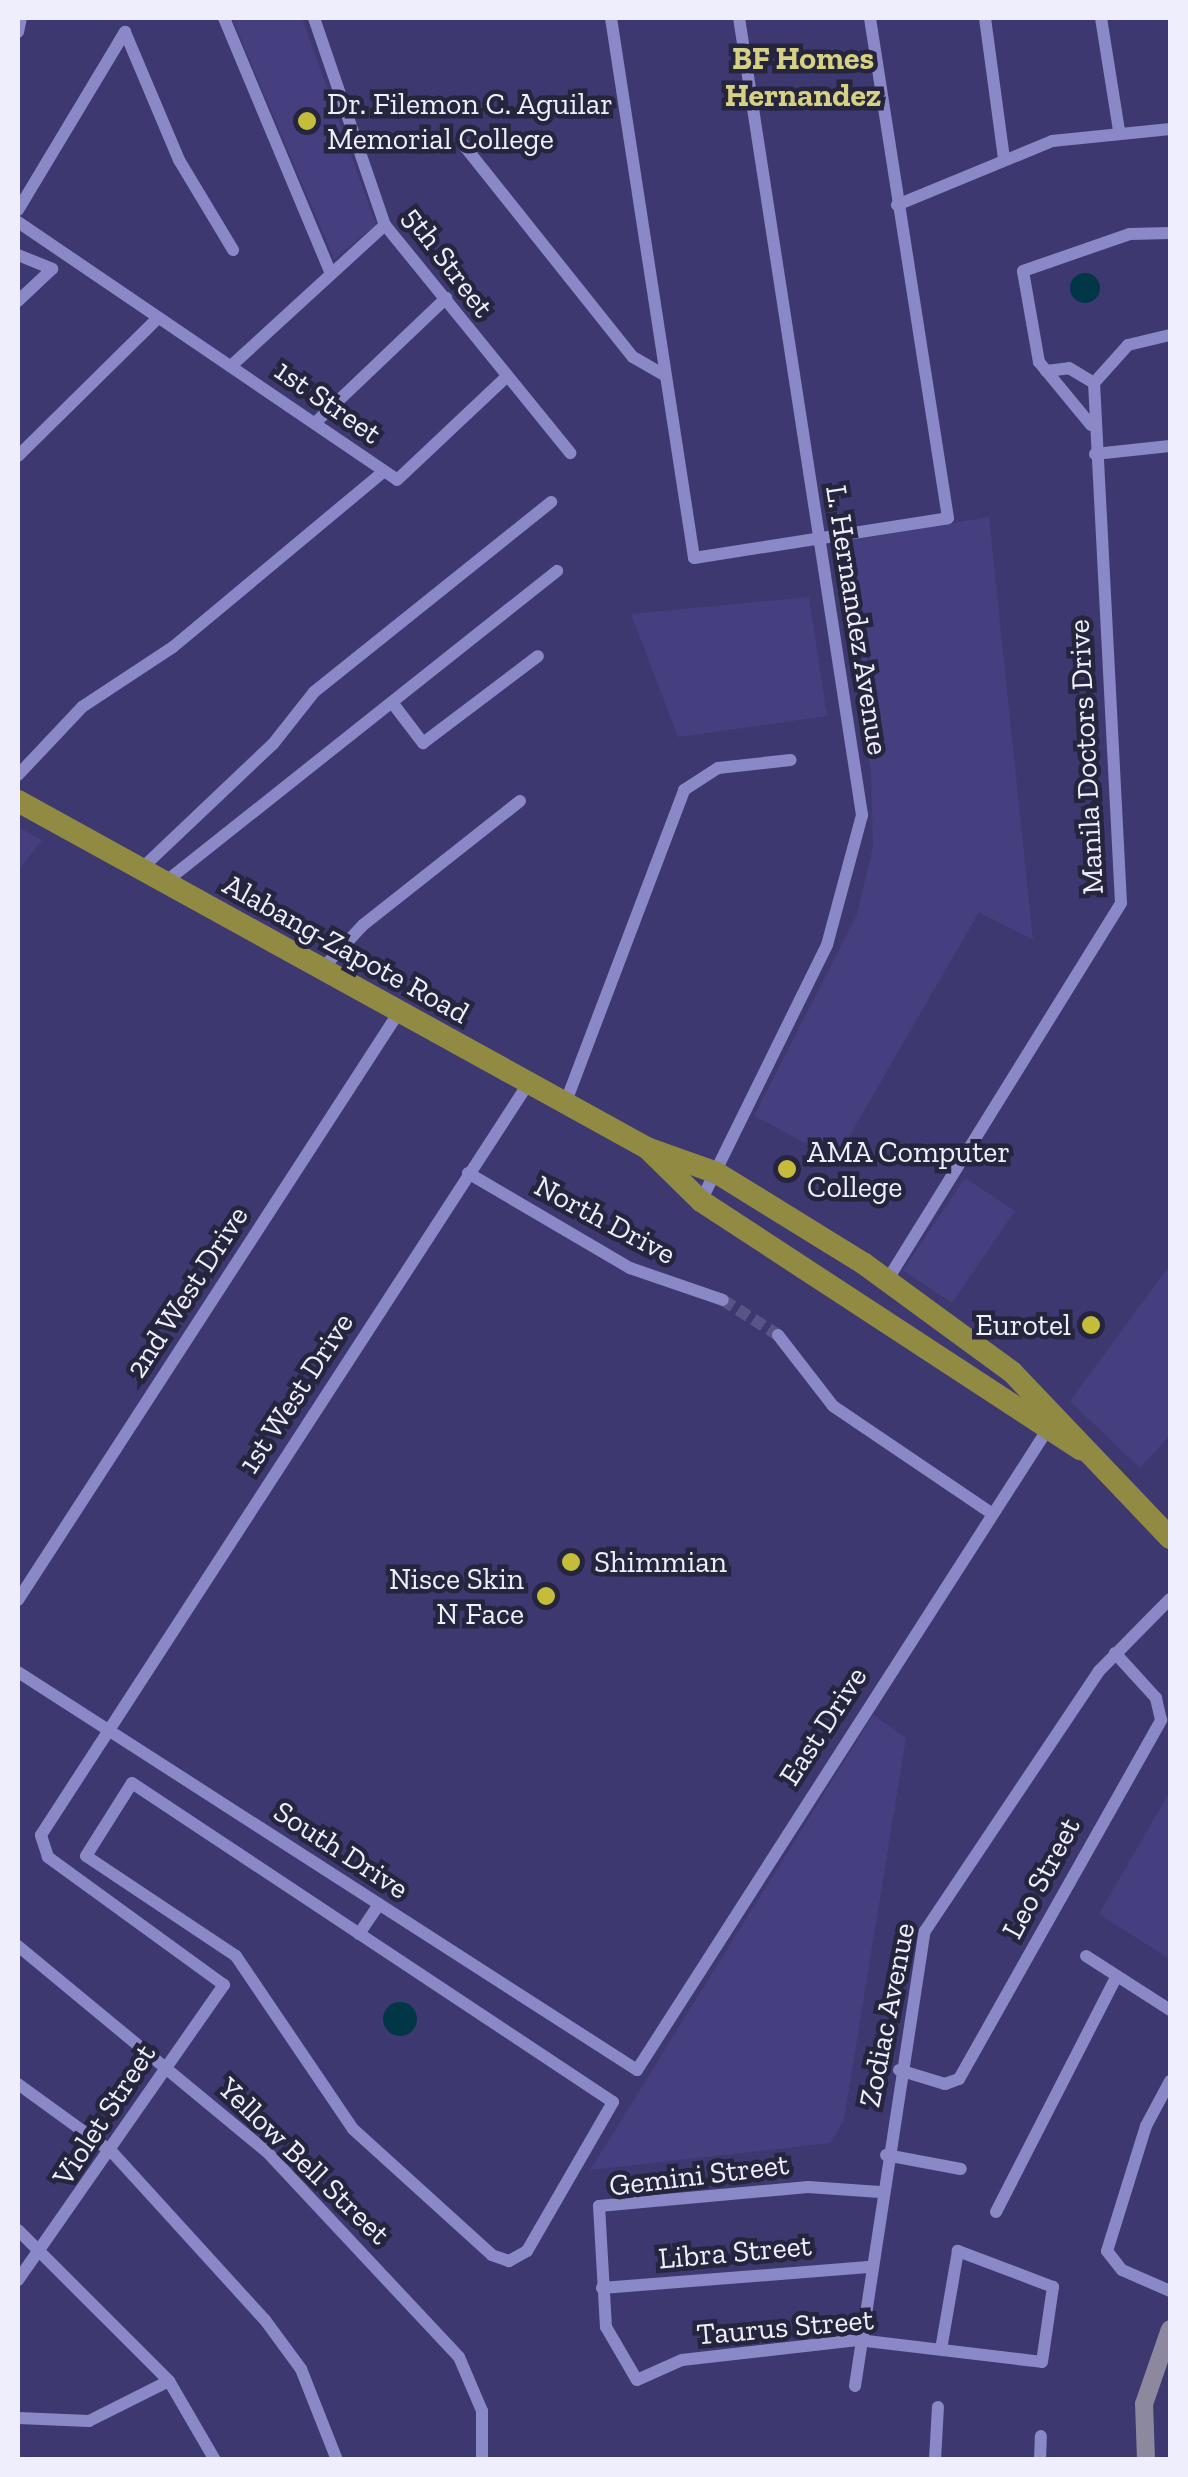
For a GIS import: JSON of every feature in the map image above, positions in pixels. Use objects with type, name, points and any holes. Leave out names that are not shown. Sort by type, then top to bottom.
[{"type":"highway","name":"Alabang-Zapote Road","points":[[18,802],[647,1148],[716,1172],[888,1279],[1167,1526]]},
{"type":"highway","name":"Alabang-Zapote Road","points":[[647,1148],[702,1201],[1051,1424]]},
{"type":"street","points":[[18,32],[21,18]]},
{"type":"street","points":[[224,18],[330,271]]},
{"type":"street","name":"5th Street","points":[[314,18],[384,225],[446,298],[504,379],[570,453]]},
{"type":"street","points":[[611,18],[694,558],[948,518],[870,18]]},
{"type":"street","name":"L. Hernandez Avenue","points":[[702,1201],[828,945],[856,862],[856,765],[817,538],[739,18]]},
{"type":"street","points":[[985,18],[1004,159]]},
{"type":"street","points":[[1101,18],[1119,130]]},
{"type":"street","points":[[18,210],[125,32],[179,160],[233,250]]},
{"type":"street","points":[[896,204],[1004,159],[1119,130],[1170,130]]},
{"type":"street","points":[[462,143],[632,357],[663,374]]},
{"type":"street","name":"1st Street","points":[[18,222],[154,322],[231,366],[396,480],[504,379]]},
{"type":"street","points":[[231,366],[384,225]]},
{"type":"street","points":[[1091,425],[1046,371],[1017,269],[1130,234],[1170,232]]},
{"type":"street","points":[[18,255],[52,269],[18,301]]},
{"type":"street","points":[[316,422],[446,298]]},
{"type":"street","points":[[18,456],[154,322]]},
{"type":"street","points":[[1046,371],[1069,368],[1094,383],[1128,345],[1170,336]]},
{"type":"street","name":"Manila Doctors Drive","points":[[888,1279],[1122,903],[1096,454],[1091,425],[1094,383]]},
{"type":"street","points":[[1096,454],[1170,446]]},
{"type":"street","points":[[18,774],[82,708],[173,648],[383,472]]},
{"type":"street","points":[[140,870],[273,744],[314,692],[551,502]]},
{"type":"street","points":[[163,883],[394,705],[557,570]]},
{"type":"street","points":[[394,705],[423,743],[538,656]]},
{"type":"street","points":[[565,1104],[684,790],[718,768],[790,760]]},
{"type":"street","points":[[322,969],[363,925],[520,801]]},
{"type":"street","name":"2nd West Drive","points":[[18,1600],[399,1012]]},
{"type":"street","name":"1st West Drive","points":[[220,1974],[42,1846],[107,1730],[528,1084]]},
{"type":"street","name":"North Drive","points":[[468,1172],[630,1268],[722,1300]]},
{"type":"street","points":[[778,1335],[833,1406],[991,1513]]},
{"type":"street","name":"East Drive","points":[[637,2070],[1051,1424]]},
{"type":"street","name":"Zodiac Avenue","points":[[855,2386],[858,2340],[918,1960],[940,1900],[1115,1653],[1170,1599]]},
{"type":"street","name":"Leo Street","points":[[899,2070],[945,2084],[959,2079],[1161,1720],[1156,1698],[1115,1653]]},
{"type":"street","name":"South Drive","points":[[18,1672],[637,2070]]},
{"type":"street","points":[[132,1784],[360,1934],[613,2102],[526,2252],[509,2262],[352,2129],[236,1956],[86,1856],[132,1784]]},
{"type":"street","points":[[360,1934],[378,1904]]},
{"type":"street","name":"Yellow Bell Street","points":[[18,1946],[167,2065],[268,2153],[459,2356],[482,2411],[482,2460]]},
{"type":"street","points":[[1086,1956],[1115,1979],[1170,2010]]},
{"type":"street","name":"Violet Street","points":[[18,2280],[220,1994],[220,1974]]},
{"type":"street","points":[[996,2212],[1115,1979]]},
{"type":"street","points":[[1170,2081],[1146,2126],[1107,2252],[1122,2270],[1170,2291]]},
{"type":"street","points":[[18,2084],[112,2152],[301,2369],[338,2459]]},
{"type":"street","points":[[886,2155],[961,2169]]},
{"type":"street","name":"Gemini Street","points":[[602,2288],[599,2206],[808,2187],[880,2192]]},
{"type":"street","points":[[18,2230],[43,2249],[169,2382],[215,2460]]},
{"type":"street","name":"Taurus Street","points":[[602,2288],[606,2327],[637,2380],[682,2360],[858,2340],[1042,2362],[1052,2287],[958,2251],[941,2348]]},
{"type":"street","name":"Libra Street","points":[[602,2288],[871,2268]]},
{"type":"street","points":[[1146,2460],[1144,2404],[1170,2329]]},
{"type":"street","points":[[18,2418],[89,2421],[169,2382]]},
{"type":"street","points":[[935,2460],[938,2407]]},
{"type":"street","points":[[1040,2460],[1041,2436]]},
{"type":"shaded area","name":"Dr. Filemon C. Aguilar Memorial College","points":[[232,18],[302,18],[376,225],[334,259]]},
{"type":"shaded area","points":[[989,517],[1033,940],[979,912],[836,1159],[754,1116],[857,915],[873,847],[871,772],[834,543]]},
{"type":"shaded area","points":[[809,597],[827,716],[678,737],[631,614]]},
{"type":"shaded area","points":[[18,827],[42,840],[18,871]]},
{"type":"shaded area","points":[[965,1178],[1015,1211],[952,1303],[903,1270]]},
{"type":"shaded area","points":[[1170,1265],[1170,1435],[1140,1468],[1070,1401]]},
{"type":"shaded area","points":[[873,1715],[906,1738],[844,2120],[830,2143],[590,2170]]},
{"type":"shaded area","points":[[1170,1791],[1170,1953],[1168,1958],[1099,1914]]},
{"type":"water","points":[[1085,273],[1096,277],[1100,288],[1096,299],[1085,303],[1074,299],[1070,288],[1074,277]]},
{"type":"water","points":[[400,2002],[412,2007],[417,2019],[412,2031],[400,2036],[388,2031],[383,2019],[388,2007]]},
{"type":"tunnel","points":[[723,1300],[778,1335]]},
{"type":"place","name":"Dr. Filemon C. Aguilar Memorial College","points":[[307,121]]},
{"type":"place","name":"AMA Computer College","points":[[787,1169]]},
{"type":"place","name":"Eurotel","points":[[1091,1325]]},
{"type":"place","name":"Shimmian","points":[[571,1562]]},
{"type":"place","name":"Nisce Skin N Face","points":[[546,1596]]},
{"type":"district","name":"BF Homes Hernandez","points":[[803,78]]}]
